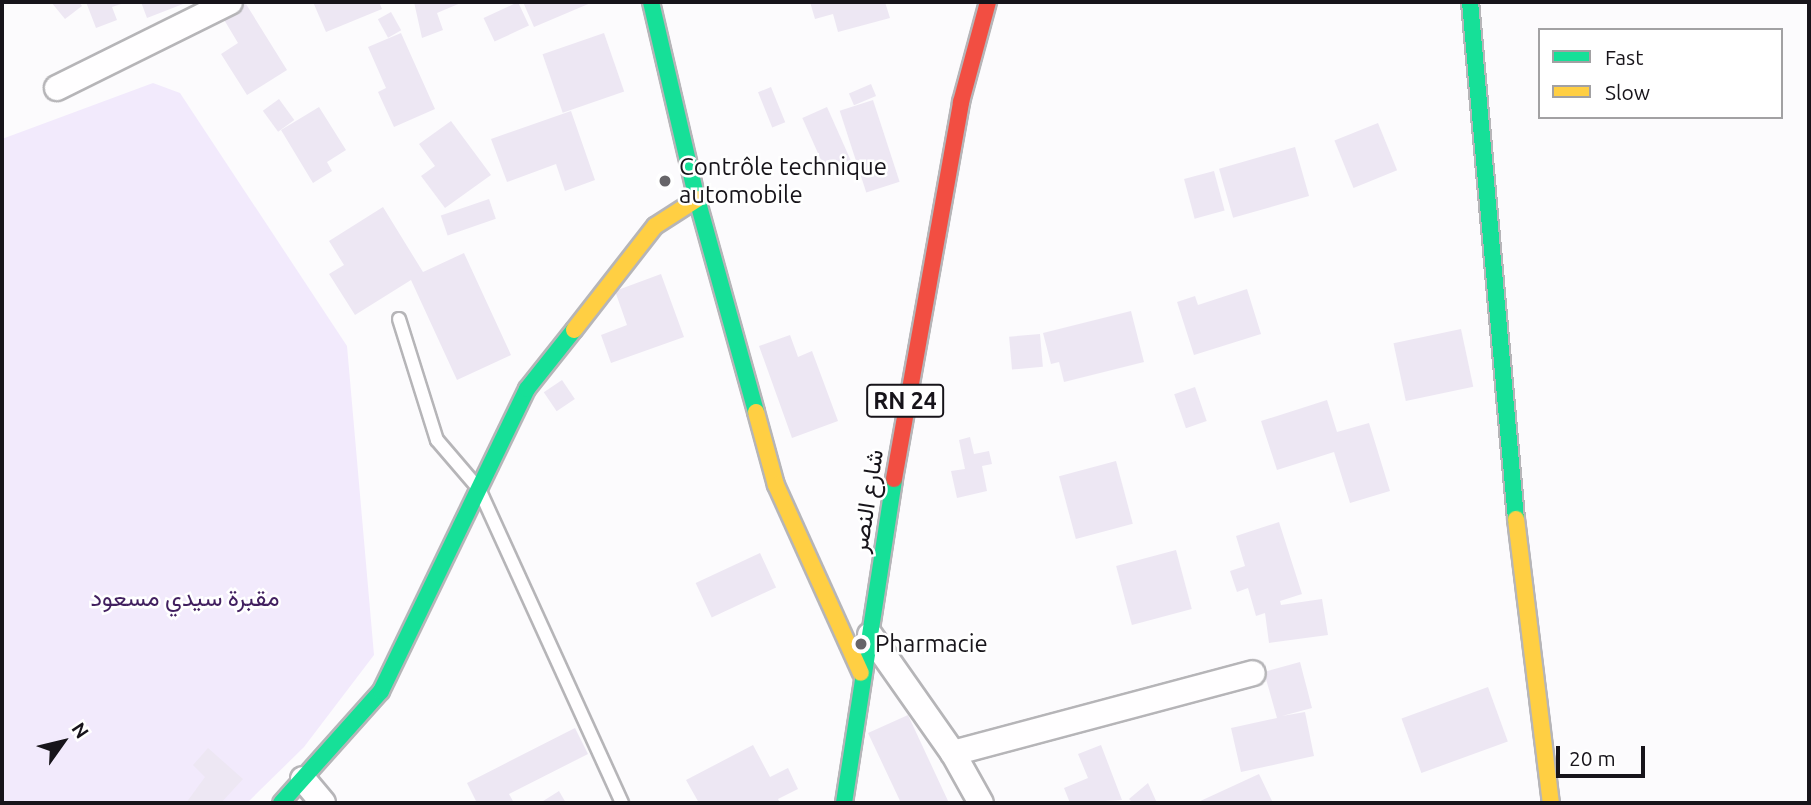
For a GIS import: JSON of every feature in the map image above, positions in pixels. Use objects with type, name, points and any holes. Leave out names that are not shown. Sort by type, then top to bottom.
[{"type":"street","points":[[57,88],[202,7],[230,2]]},
{"type":"street","points":[[651,2],[697,199],[776,485],[861,673]]},
{"type":"street","name":"شارع النصر","points":[[844,803],[861,673],[870,635],[907,391],[961,102],[988,2]]},
{"type":"street","points":[[1470,2],[1516,518],[1551,803]]},
{"type":"street","points":[[281,803],[381,691],[527,389],[655,226],[697,199]]},
{"type":"street","points":[[870,635],[953,753],[981,803]]},
{"type":"street","points":[[953,753],[1253,673]]},
{"type":"street","points":[[303,779],[323,803]]},
{"type":"lane","points":[[399,318],[437,440],[479,489],[622,803]]},
{"type":"green space","name":"مقبرة سيدي مسعود","points":[[153,83],[180,93],[347,346],[374,655],[304,747],[247,803],[2,803],[2,139]]},
{"type":"building","points":[[51,2],[79,2],[82,6],[65,19]]},
{"type":"building","points":[[86,2],[127,2],[112,7],[117,20],[96,28]]},
{"type":"building","points":[[141,2],[182,2],[183,4],[147,18]]},
{"type":"building","points":[[313,2],[379,2],[382,9],[326,32]]},
{"type":"building","points":[[414,2],[463,2],[437,13],[443,30],[422,38]]},
{"type":"building","points":[[518,2],[529,26],[495,42],[484,18]]},
{"type":"building","points":[[523,2],[593,2],[534,27]]},
{"type":"building","points":[[810,2],[885,2],[890,18],[838,32],[833,14],[815,19]]},
{"type":"building","points":[[246,4],[287,70],[247,95],[221,54],[238,43],[223,18]]},
{"type":"building","points":[[391,12],[401,30],[388,38],[378,19]]},
{"type":"building","points":[[401,33],[435,109],[394,127],[378,92],[386,88],[368,47]]},
{"type":"building","points":[[604,33],[624,92],[563,113],[543,54]]},
{"type":"building","points":[[871,84],[876,96],[854,105],[849,93]]},
{"type":"building","points":[[771,87],[785,122],[772,127],[758,92]]},
{"type":"building","points":[[279,99],[294,120],[278,132],[263,111]]},
{"type":"building","points":[[873,100],[900,182],[866,193],[840,111]]},
{"type":"building","points":[[319,107],[346,150],[327,162],[332,171],[313,183],[281,130]]},
{"type":"building","points":[[827,107],[851,160],[826,171],[802,118]]},
{"type":"building","points":[[571,111],[595,180],[565,191],[556,164],[507,182],[491,139]]},
{"type":"building","points":[[451,121],[491,175],[445,208],[421,176],[435,166],[419,144]]},
{"type":"building","points":[[1378,123],[1397,170],[1354,188],[1334,141]]},
{"type":"building","points":[[1295,147],[1309,196],[1233,218],[1219,169]]},
{"type":"building","points":[[1214,171],[1225,211],[1195,219],[1184,179]]},
{"type":"building","points":[[489,199],[496,219],[448,235],[441,216]]},
{"type":"building","points":[[383,207],[423,272],[464,253],[511,355],[457,380],[411,280],[355,315],[329,274],[344,265],[329,241]]},
{"type":"building","points":[[661,274],[684,337],[611,363],[601,335],[627,325],[615,291]]},
{"type":"building","points":[[1247,289],[1261,334],[1194,355],[1177,302],[1195,296],[1198,305]]},
{"type":"building","points":[[1131,311],[1144,362],[1064,382],[1059,362],[1051,364],[1043,333]]},
{"type":"building","points":[[1461,329],[1473,387],[1406,401],[1394,343]]},
{"type":"building","points":[[1040,334],[1043,367],[1012,370],[1009,337]]},
{"type":"building","points":[[790,335],[798,357],[812,351],[838,421],[792,438],[759,346]]},
{"type":"building","points":[[562,380],[575,399],[557,411],[544,392]]},
{"type":"building","points":[[1195,387],[1207,421],[1186,428],[1174,394]]},
{"type":"building","points":[[1327,400],[1337,432],[1369,423],[1390,491],[1350,503],[1334,452],[1277,470],[1261,421]]},
{"type":"building","points":[[970,437],[974,454],[989,451],[992,464],[982,466],[987,491],[957,498],[951,471],[965,469],[959,440]]},
{"type":"building","points":[[1116,461],[1133,524],[1076,539],[1059,476]]},
{"type":"building","points":[[1279,522],[1302,594],[1280,601],[1281,605],[1322,599],[1328,635],[1269,643],[1265,613],[1256,616],[1248,588],[1237,592],[1230,571],[1245,566],[1236,536]]},
{"type":"building","points":[[1176,550],[1192,609],[1132,625],[1116,566]]},
{"type":"building","points":[[760,553],[776,587],[712,617],[696,583]]},
{"type":"building","points":[[1300,662],[1312,708],[1282,716],[1305,712],[1314,756],[1241,772],[1231,728],[1277,718],[1264,672]]},
{"type":"building","points":[[1488,687],[1508,742],[1421,773],[1402,718]]},
{"type":"building","points":[[908,715],[949,803],[901,803],[868,733]]},
{"type":"building","points":[[575,728],[588,754],[509,794],[514,803],[477,803],[467,783]]},
{"type":"building","points":[[753,745],[770,777],[788,768],[798,789],[778,799],[780,803],[699,803],[686,780]]},
{"type":"building","points":[[1101,745],[1122,800],[1070,803],[1064,788],[1088,778],[1078,754]]},
{"type":"building","points":[[208,748],[243,779],[221,803],[186,803],[205,777],[193,765]]},
{"type":"building","points":[[1259,774],[1273,803],[1196,803]]},
{"type":"building","points":[[1148,783],[1157,803],[1133,803],[1129,799]]},
{"type":"building","points":[[559,791],[566,803],[540,803]]},
{"type":"traffic: fast","points":[[651,2],[697,199],[756,412]]},
{"type":"traffic: fast","points":[[1470,2],[1516,519]]},
{"type":"traffic: fast","points":[[281,803],[381,691],[527,389],[574,330]]},
{"type":"traffic: fast","points":[[844,803],[894,479]]},
{"type":"traffic: slow","points":[[574,330],[655,226],[697,199]]},
{"type":"traffic: slow","points":[[756,412],[776,485],[861,673]]},
{"type":"traffic: slow","points":[[1516,519],[1551,803]]},
{"type":"traffic: jam","points":[[894,479],[961,102],[988,2]]},
{"type":"place","name":"Contrôle technique automobile","points":[[665,181]]},
{"type":"place","name":"Pharmacie","points":[[861,644]]}]
